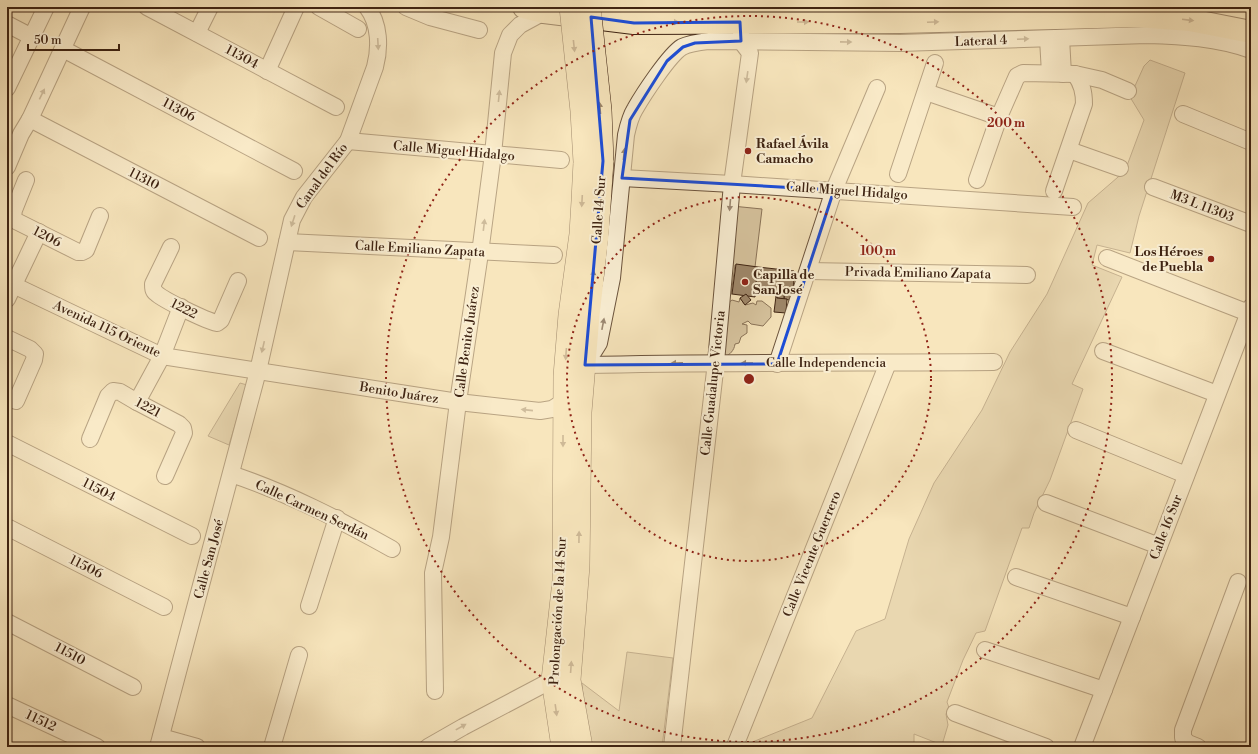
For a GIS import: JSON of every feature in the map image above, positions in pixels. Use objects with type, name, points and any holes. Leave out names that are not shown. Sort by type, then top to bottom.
[{"type":"highway","points":[[534,9],[634,23],[741,31],[900,33],[1137,16],[1190,20],[1251,32]]},
{"type":"main road","name":"Calle 14 Sur","points":[[570,7],[581,111],[584,162],[580,234],[579,315],[586,361],[581,412]]},
{"type":"main road","name":"Calle 14 Sur","points":[[563,402],[579,315],[598,235],[603,160],[601,110],[590,7]]},
{"type":"main road","name":"Prolongación de la 14 Sur","points":[[562,747],[552,680],[563,581],[563,402]]},
{"type":"main road","name":"Prolongación de la 14 Sur","points":[[581,412],[579,566],[570,680],[582,747]]},
{"type":"street","points":[[7,88],[46,7]]},
{"type":"street","points":[[7,167],[21,134],[30,119],[64,49],[82,7]]},
{"type":"street","name":"11304","points":[[147,7],[336,108]]},
{"type":"street","points":[[197,34],[210,7]]},
{"type":"street","points":[[267,71],[296,7]]},
{"type":"street","points":[[319,7],[358,29]]},
{"type":"street","name":"Canal del Río","points":[[258,371],[292,220],[298,206],[348,141],[375,67],[378,55],[376,28],[374,19],[367,7]]},
{"type":"street","points":[[406,7],[430,17],[479,30]]},
{"type":"street","name":"Calle Benito Juárez","points":[[435,690],[433,573],[441,536],[458,402],[480,253],[493,154],[503,53],[510,36],[534,9]]},
{"type":"street","points":[[7,24],[32,37]]},
{"type":"street","points":[[586,361],[599,343],[612,278],[626,135],[635,108],[667,61],[683,47],[741,31]]},
{"type":"street","name":"Calle Guadalupe Victoria","points":[[672,747],[716,362],[732,184],[750,53],[741,31]]},
{"type":"street","name":"Lateral 4","points":[[900,33],[1055,38],[1147,35],[1186,36],[1234,44],[1251,50]]},
{"type":"street","points":[[1054,191],[1084,104],[1082,84],[1063,74],[1055,38]]},
{"type":"street","name":"11306","points":[[64,49],[294,171]]},
{"type":"street","points":[[898,174],[936,63]]},
{"type":"street","points":[[977,180],[999,117],[1017,76],[1024,73],[1063,74],[1102,80],[1128,91]]},
{"type":"street","points":[[777,364],[834,190],[877,88]]},
{"type":"street","points":[[926,92],[999,117]]},
{"type":"street","points":[[1183,114],[1251,142]]},
{"type":"street","name":"11310","points":[[30,119],[259,238]]},
{"type":"street","name":"Calle Miguel Hidalgo","points":[[348,141],[561,160]]},
{"type":"street","points":[[1069,150],[1120,168]]},
{"type":"street","name":"Calle Miguel Hidalgo","points":[[622,178],[834,190],[1073,207]]},
{"type":"street","name":"1206","points":[[26,180],[14,210],[13,216],[16,221],[78,252],[86,250],[100,216]]},
{"type":"street","name":"M3 L 11303","points":[[1153,188],[1251,224]]},
{"type":"street","points":[[9,289],[39,232]]},
{"type":"street","name":"Calle Emiliano Zapata","points":[[287,242],[480,253],[554,255]]},
{"type":"street","name":"1222","points":[[171,247],[153,284],[154,290],[157,294],[180,307],[210,322],[217,323],[221,320],[238,281]]},
{"type":"street","points":[[1107,258],[1250,311]]},
{"type":"street","name":"Privada Emiliano Zapata","points":[[808,271],[1028,275]]},
{"type":"street","name":"Avenida 115 Oriente","points":[[9,289],[162,356],[258,371]]},
{"type":"street","points":[[137,402],[162,356],[180,307]]},
{"type":"street","name":"Calle 16 Sur","points":[[1082,747],[1250,311]]},
{"type":"street","points":[[7,338],[30,349],[35,354],[34,360],[16,401]]},
{"type":"street","points":[[1103,351],[1217,394]]},
{"type":"street","name":"Calle Independencia","points":[[586,361],[777,364],[994,362]]},
{"type":"street","name":"Calle Vicente Guerrero","points":[[735,746],[888,363]]},
{"type":"street","name":"Benito Juárez","points":[[258,371],[458,402],[540,411],[552,409],[563,402]]},
{"type":"street","name":"Calle San José","points":[[160,742],[258,371]]},
{"type":"street","name":"1221","points":[[90,439],[108,396],[113,391],[120,392],[179,424],[183,428],[184,433],[165,476]]},
{"type":"street","points":[[1076,430],[1186,475]]},
{"type":"street","name":"11504","points":[[7,443],[192,536]]},
{"type":"street","name":"Calle Carmen Serdán","points":[[231,474],[282,493],[337,518],[392,549]]},
{"type":"street","points":[[1046,503],[1159,546]]},
{"type":"street","points":[[309,606],[337,518]]},
{"type":"street","name":"11506","points":[[7,528],[164,607]]},
{"type":"street","points":[[1016,577],[1132,616]]},
{"type":"street","points":[[1198,747],[1188,743],[1183,738],[1183,730],[1238,582]]},
{"type":"street","name":"11510","points":[[7,622],[133,687]]},
{"type":"street","points":[[985,650],[1104,690]]},
{"type":"street","points":[[272,747],[299,654]]},
{"type":"street","points":[[428,747],[463,726],[552,680]]},
{"type":"street","name":"11512","points":[[7,705],[97,747]]},
{"type":"street","points":[[955,713],[1046,747]]},
{"type":"street","points":[[160,742],[198,747]]},
{"type":"highlighted area","points":[[591,17],[634,23],[740,22],[741,41],[695,43],[683,47],[667,61],[630,120],[622,178],[834,190],[777,364],[585,365],[603,161]]},
{"type":"shaded area","points":[[1150,60],[1185,73],[1139,216],[1130,253],[1097,245],[1092,265],[1122,277],[1072,384],[1083,389],[1050,480],[1034,513],[1029,528],[1022,528],[985,631],[976,633],[963,660],[947,702],[949,708],[946,714],[948,725],[942,745],[914,734],[914,747],[740,747],[812,718],[856,631],[885,619],[909,539],[934,483],[982,410],[1010,352],[1047,294],[1088,203],[1125,171],[1144,120],[1130,97],[1144,66]]},
{"type":"shaded area","points":[[732,206],[762,209],[755,267],[735,265],[731,295],[728,295]]},
{"type":"shaded area","points":[[740,298],[745,305],[753,303],[756,305],[757,301],[762,301],[771,308],[771,317],[763,326],[751,324],[748,321],[742,324],[747,325],[747,333],[741,337],[739,343],[735,344],[734,349],[724,358],[722,346],[728,303],[732,300],[739,302]]},
{"type":"shaded area","points":[[240,383],[247,385],[229,445],[208,436]]},
{"type":"shaded area","points":[[627,652],[673,658],[662,747],[590,747],[585,724],[582,683],[619,711]]},
{"type":"building","name":"Capilla de San José","points":[[736,264],[758,267],[755,297],[732,294]]},
{"type":"building","points":[[758,267],[794,271],[794,279],[786,275],[786,277],[757,274]]},
{"type":"building","points":[[757,274],[786,277],[786,275],[794,280],[792,297],[789,300],[784,299],[784,294],[755,291]]},
{"type":"building","points":[[777,293],[784,294],[784,299],[777,298]]},
{"type":"building","points":[[746,294],[751,300],[745,305],[740,298]]},
{"type":"building","points":[[776,296],[777,298],[787,299],[786,313],[774,312]]},
{"type":"place","name":"Rafael Ávila Camacho","points":[[748,151]]},
{"type":"place","name":"Los Héroes de Puebla","points":[[1211,259]]},
{"type":"place","name":"Capilla de San José","points":[[745,282]]}]
